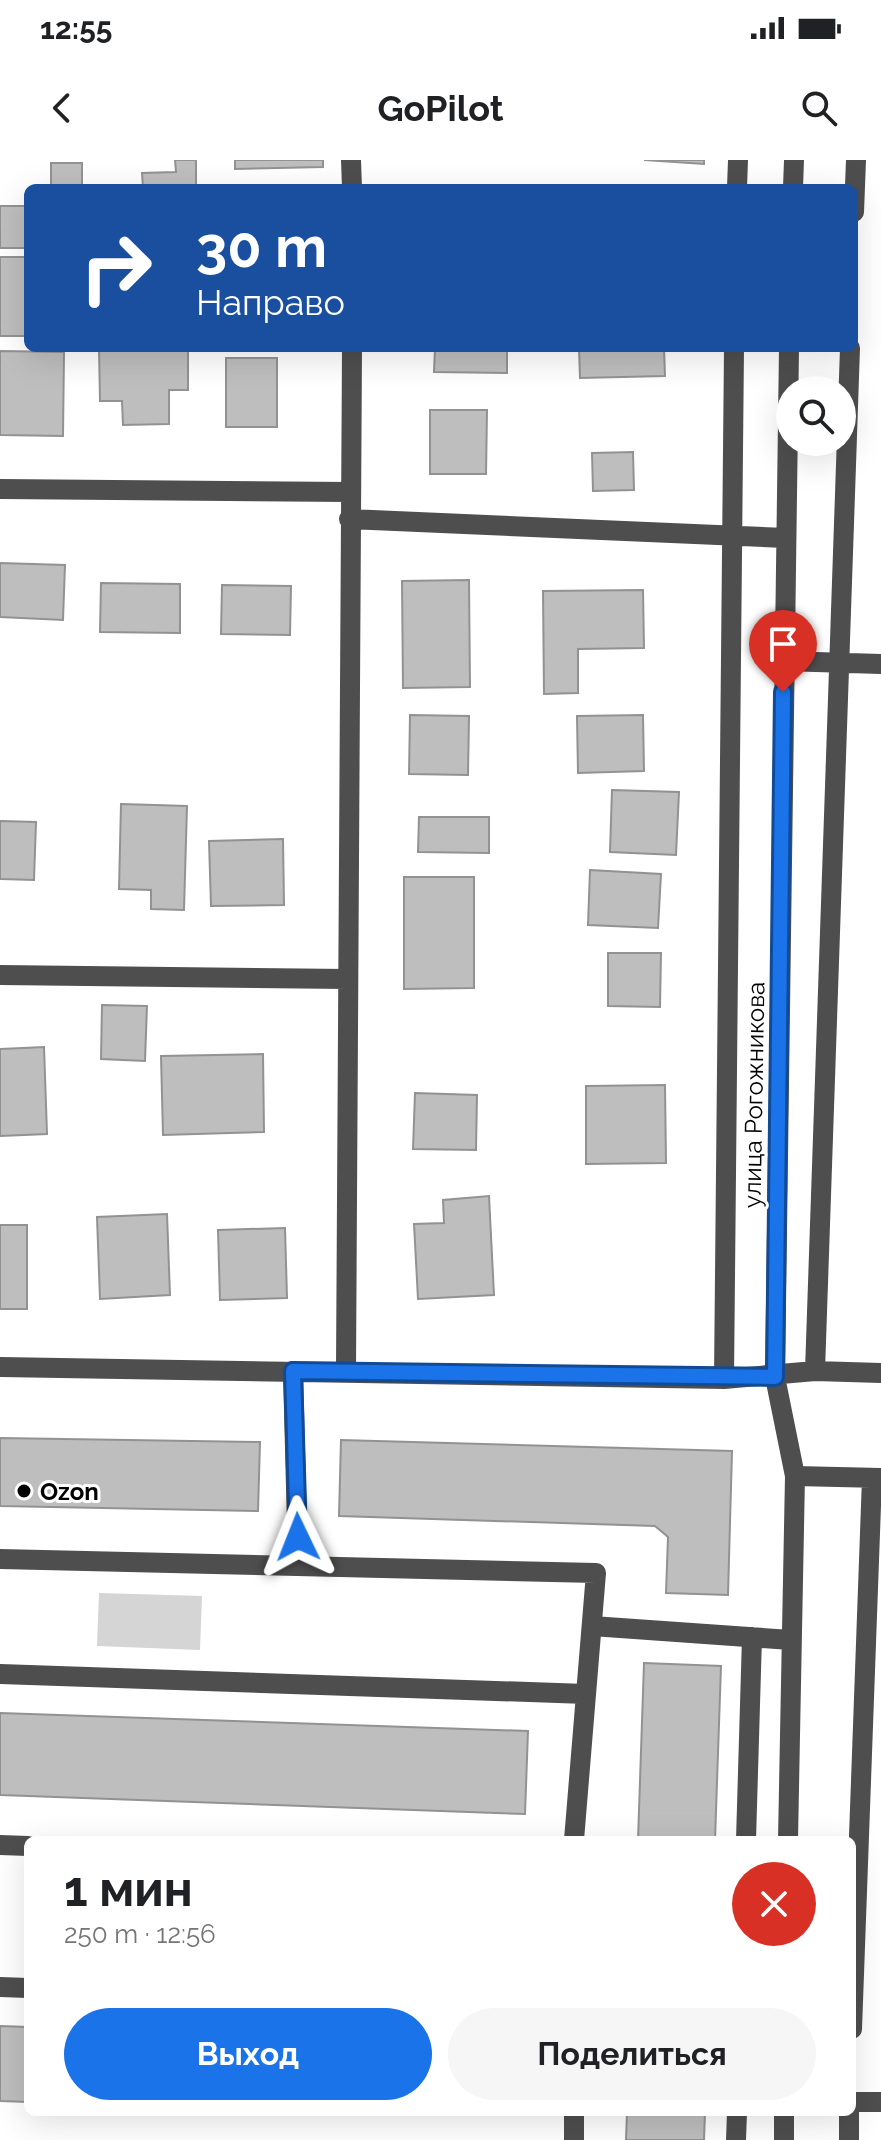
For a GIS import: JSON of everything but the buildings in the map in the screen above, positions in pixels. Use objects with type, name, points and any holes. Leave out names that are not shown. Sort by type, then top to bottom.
[{"type":"street","points":[[351,160],[352,184]]},
{"type":"street","points":[[737,184],[738,160]]},
{"type":"street","points":[[793,184],[794,160]]},
{"type":"street","points":[[855,184],[856,160]]},
{"type":"street","points":[[346,1370],[352,352]]},
{"type":"street","points":[[724,1379],[734,352]]},
{"type":"street","name":"улица Рогожникова","points":[[788,1836],[795,1476],[775,1377],[789,352]]},
{"type":"street","points":[[815,1371],[850,352]]},
{"type":"street","points":[[0,489],[349,492]]},
{"type":"street","points":[[349,519],[785,538]]},
{"type":"street","points":[[783,661],[881,664]]},
{"type":"street","points":[[0,975],[347,979]]},
{"type":"street","points":[[0,1367],[346,1370],[724,1379],[775,1377],[815,1371],[881,1373]]},
{"type":"street","points":[[293,1371],[298,1565]]},
{"type":"street","points":[[795,1476],[876,1478],[856,1937]]},
{"type":"street","points":[[0,1559],[596,1573],[574,1836]]},
{"type":"street","points":[[592,1626],[791,1640]]},
{"type":"street","points":[[746,1836],[752,1637]]},
{"type":"street","points":[[0,1674],[586,1694]]},
{"type":"street","points":[[0,1845],[24,1846]]},
{"type":"street","points":[[0,1987],[24,1988]]},
{"type":"street","points":[[856,2102],[881,2102]]},
{"type":"street","points":[[574,2116],[574,2140]]},
{"type":"street","points":[[736,2140],[737,2116]]},
{"type":"street","points":[[784,2116],[784,2140]]},
{"type":"street","points":[[849,2116],[849,2140]]},
{"type":"shaded area","points":[[99,1593],[202,1596],[200,1650],[97,1646]]},
{"type":"place","name":"Ozon","points":[[24,1491]]},
{"type":"route","points":[[298,1537],[293,1371],[724,1379],[775,1377],[783,692]]}]
